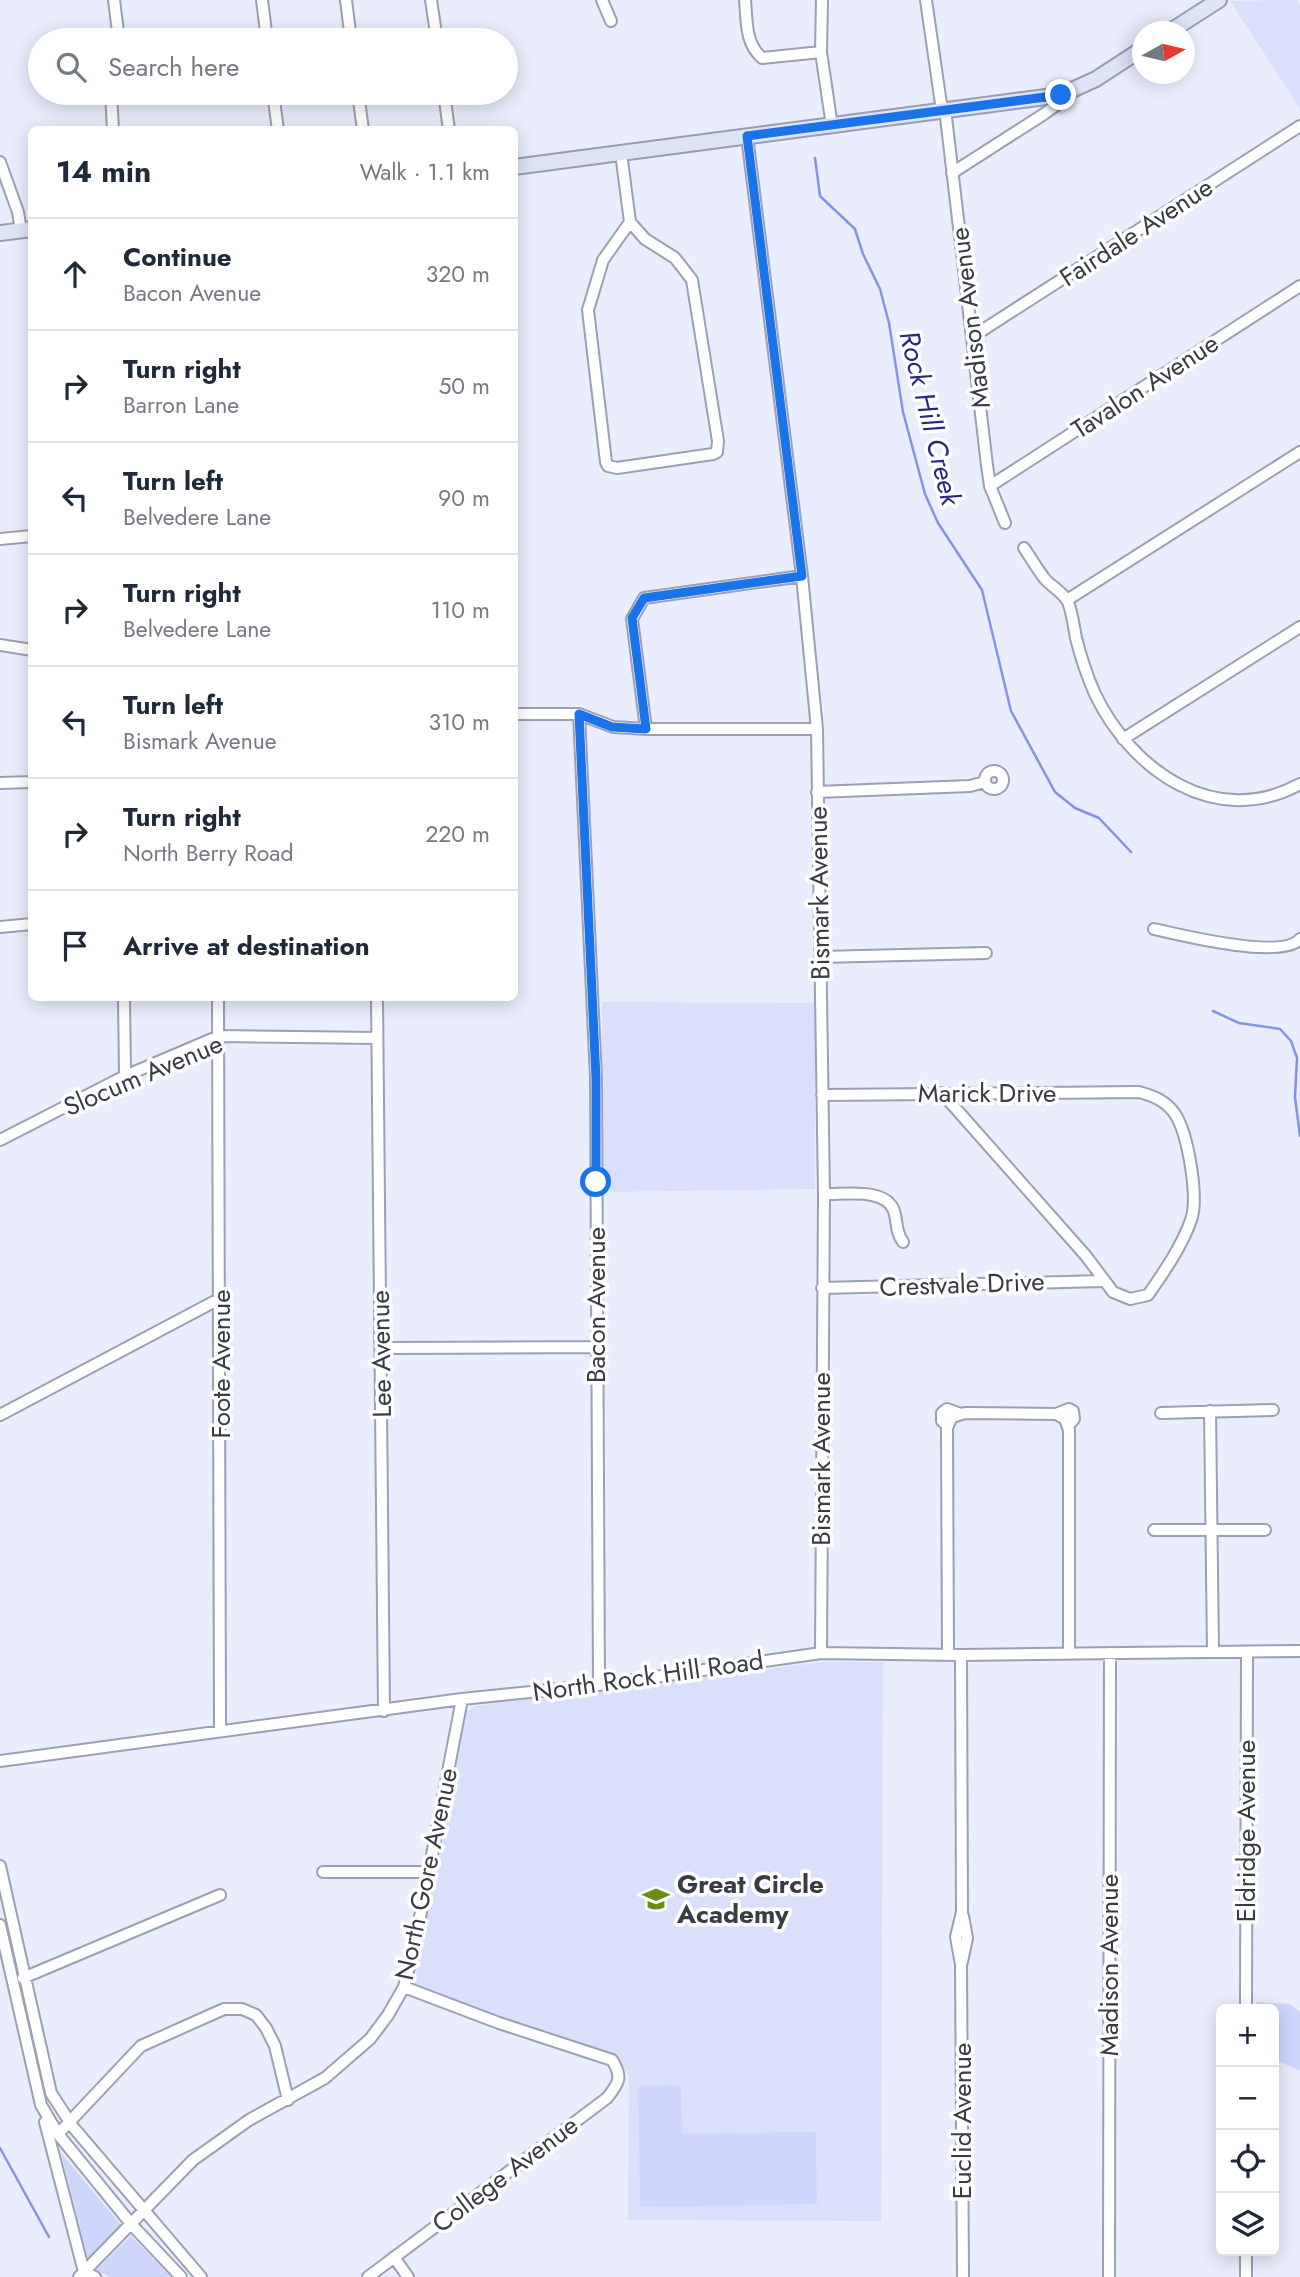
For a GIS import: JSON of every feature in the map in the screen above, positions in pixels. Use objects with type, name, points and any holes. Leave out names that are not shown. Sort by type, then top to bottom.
[{"type":"main road","points":[[1186,21],[1219,0]]},
{"type":"main road","points":[[518,166],[1061,95],[1077,89],[1132,55]]},
{"type":"main road","points":[[0,233],[26,230]]},
{"type":"street","points":[[114,0],[118,28]]},
{"type":"street","points":[[262,0],[266,28]]},
{"type":"street","points":[[346,0],[350,28]]},
{"type":"street","points":[[431,0],[435,28]]},
{"type":"street","points":[[602,0],[611,21]]},
{"type":"street","points":[[746,0],[748,38],[762,58],[821,52]]},
{"type":"street","points":[[822,0],[821,52],[832,126]]},
{"type":"street","name":"Madison Avenue","points":[[926,0],[941,104],[945,109],[990,486],[1005,523]]},
{"type":"street","points":[[953,173],[1044,114],[1077,89]]},
{"type":"street","points":[[112,105],[113,126]]},
{"type":"street","points":[[275,105],[277,126]]},
{"type":"street","points":[[360,105],[362,126]]},
{"type":"street","points":[[446,105],[448,126]]},
{"type":"street","name":"Fairdale Avenue","points":[[972,337],[1300,126]]},
{"type":"street","name":"Bismark Avenue","points":[[747,136],[802,576],[817,729],[824,1195],[821,1653]]},
{"type":"street","points":[[621,153],[630,222],[645,239],[676,258],[692,280],[718,441],[717,452],[713,454],[617,468],[606,462],[588,310],[603,260],[630,222]]},
{"type":"street","points":[[0,162],[26,230]]},
{"type":"street","name":"Tavalon Avenue","points":[[990,486],[1300,286]]},
{"type":"street","points":[[1067,600],[1300,452]]},
{"type":"street","points":[[0,539],[28,536]]},
{"type":"street","points":[[1024,548],[1046,580],[1067,600],[1081,657],[1096,695],[1122,738],[1146,764],[1193,792],[1220,799],[1271,797],[1300,784]]},
{"type":"street","points":[[646,729],[632,618],[644,598],[802,576]]},
{"type":"street","points":[[1122,738],[1300,627]]},
{"type":"street","points":[[0,645],[28,649]]},
{"type":"street","points":[[518,714],[579,714],[612,727],[646,729],[817,729]]},
{"type":"street","name":"Bacon Avenue","points":[[579,714],[596,1078],[599,1685]]},
{"type":"street","points":[[0,783],[28,782]]},
{"type":"street","points":[[817,792],[970,786],[985,782]]},
{"type":"street","points":[[0,928],[28,924]]},
{"type":"street","points":[[1154,929],[1226,944],[1289,947],[1300,939]]},
{"type":"street","points":[[821,957],[986,953]]},
{"type":"street","points":[[124,1001],[125,1076]]},
{"type":"street","name":"Foote Avenue","points":[[218,1001],[221,1298],[220,1731]]},
{"type":"street","name":"Lee Avenue","points":[[377,1001],[384,1711]]},
{"type":"street","name":"Slocum Avenue","points":[[0,1140],[125,1076],[219,1037],[377,1038]]},
{"type":"street","name":"Marick Drive","points":[[822,1095],[1139,1092],[1152,1095],[1166,1103],[1176,1116],[1181,1130],[1195,1197],[1192,1217],[1147,1295],[1130,1299],[1113,1292],[1103,1281]]},
{"type":"street","points":[[943,1093],[1086,1256],[1103,1281]]},
{"type":"street","points":[[824,1195],[877,1195],[888,1201],[894,1211],[896,1232],[903,1242]]},
{"type":"street","name":"Crestvale Drive","points":[[822,1288],[1103,1281]]},
{"type":"street","points":[[0,1415],[221,1298]]},
{"type":"street","points":[[381,1349],[596,1347]]},
{"type":"street","points":[[1161,1413],[1273,1410]]},
{"type":"street","points":[[1210,1411],[1213,1652]]},
{"type":"street","points":[[948,1654],[954,1419],[1063,1420],[1069,1653]]},
{"type":"street","points":[[1154,1530],[1265,1530]]},
{"type":"street","name":"North Rock Hill Road","points":[[0,1761],[462,1699],[599,1685],[821,1653],[961,1655],[1300,1651]]},
{"type":"street","name":"Eldridge Avenue","points":[[1246,2004],[1247,1652]]},
{"type":"street","name":"Madison Avenue","points":[[1109,2277],[1110,1653]]},
{"type":"street","name":"Euclid Avenue","points":[[961,1655],[962,1912],[967,1938],[961,1964],[963,2277]]},
{"type":"street","name":"North Gore Avenue","points":[[86,2275],[193,2160],[250,2120],[325,2078],[370,2039],[404,1987],[462,1699]]},
{"type":"street","points":[[0,1866],[27,1976],[51,2094],[144,2212],[201,2277]]},
{"type":"street","points":[[323,1872],[428,1872]]},
{"type":"street","points":[[14,1982],[220,1895]]},
{"type":"street","points":[[0,1925],[41,2105],[86,2275]]},
{"type":"street","name":"College Avenue","points":[[368,2277],[607,2098],[619,2081],[620,2072],[612,2060],[499,2023],[404,1987]]},
{"type":"street","points":[[58,2134],[141,2046],[224,2009],[242,2009],[256,2015],[266,2028],[275,2046],[288,2100]]},
{"type":"street","points":[[41,2105],[58,2134],[132,2225],[181,2277]]},
{"type":"street","points":[[1246,2256],[1246,2277]]},
{"type":"street","points":[[394,2257],[408,2277]]},
{"type":"shaded area","points":[[1297,0],[1300,5],[1300,108],[1230,1]]},
{"type":"shaded area","points":[[602,1002],[815,1003],[815,1189],[602,1192]]},
{"type":"shaded area","name":"Great Circle Academy","points":[[823,1662],[883,1662],[881,2221],[628,2220],[629,2076],[618,2059],[511,2024],[414,1984],[466,1712],[475,1706]]},
{"type":"shaded area","points":[[1256,2002],[1290,2004],[1300,2012],[1300,2071],[1279,2061],[1279,2004]]},
{"type":"shaded area","points":[[681,2085],[682,2134],[816,2132],[817,2204],[640,2207],[638,2086]]},
{"type":"shaded area","points":[[61,2153],[121,2225],[88,2259]]},
{"type":"shaded area","points":[[131,2236],[171,2277],[111,2277],[96,2270]]},
{"type":"waterway","name":"Rock Hill Creek","points":[[815,158],[820,196],[855,229],[863,254],[880,289],[889,323],[903,412],[925,494],[938,523],[982,590],[1011,711],[1055,792],[1075,808],[1099,818],[1131,852]]},
{"type":"waterway","name":"Rock Hill Creek","points":[[1213,1011],[1239,1023],[1280,1029],[1291,1041],[1297,1058],[1295,1097],[1300,1136]]},
{"type":"waterway","points":[[0,2148],[49,2237]]},
{"type":"place","name":"Great Circle Academy","points":[[656,1899]]},
{"type":"route","points":[[596,1182],[596,1078],[587,831],[579,714],[612,727],[646,729],[632,618],[644,598],[802,576],[747,136],[1061,95]]}]
